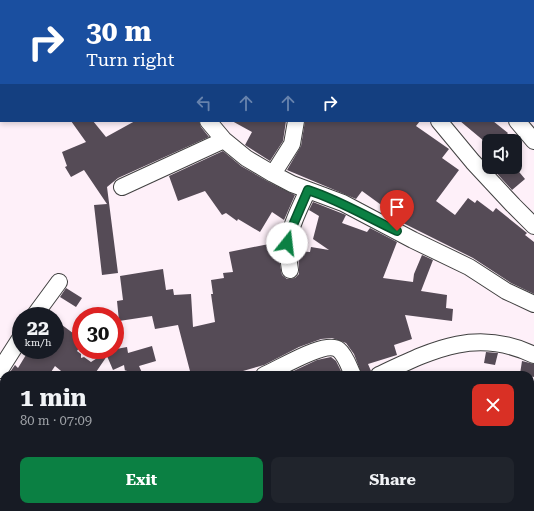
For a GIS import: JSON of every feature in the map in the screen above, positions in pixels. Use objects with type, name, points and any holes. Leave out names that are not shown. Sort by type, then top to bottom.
[{"type":"street","points":[[209,122],[224,140],[246,158],[273,174],[308,190],[343,203],[412,240],[469,267],[506,291],[534,304]]},
{"type":"street","points":[[273,174],[292,144],[296,122]]},
{"type":"street","points":[[440,122],[513,205],[534,226]]},
{"type":"street","points":[[518,122],[534,141]]},
{"type":"street","points":[[122,187],[224,140]]},
{"type":"street","points":[[290,270],[287,243],[290,232],[308,190]]},
{"type":"street","points":[[41,307],[59,282]]},
{"type":"street","points":[[388,371],[426,353],[452,345],[475,342],[505,344],[520,348],[534,355]]},
{"type":"street","points":[[273,371],[313,352],[332,347],[342,352],[351,371]]},
{"type":"street","points":[[0,370],[12,351]]},
{"type":"building","points":[[72,122],[94,122],[106,137],[133,122],[199,122],[201,127],[209,137],[118,178],[107,187],[118,273],[102,275],[94,205],[107,204],[84,170],[71,177],[65,167],[67,166],[62,152],[86,142]]},
{"type":"building","points":[[234,122],[286,122],[283,141],[270,161],[245,145],[252,132]]},
{"type":"building","points":[[305,122],[419,122],[416,126],[449,149],[442,158],[459,170],[436,201],[455,215],[468,198],[475,203],[477,200],[493,212],[496,208],[527,233],[525,235],[534,242],[534,294],[511,283],[473,258],[381,212],[384,207],[362,191],[356,199],[287,170],[301,146]]},
{"type":"building","points":[[461,122],[494,122],[508,133],[482,134],[482,139]]},
{"type":"building","points":[[223,151],[241,166],[295,195],[284,220],[272,212],[260,232],[238,219],[237,221],[226,213],[222,215],[205,191],[178,201],[169,176]]},
{"type":"building","points":[[497,174],[521,174],[525,179],[512,190]]},
{"type":"building","points":[[313,202],[346,215],[342,223],[367,232],[370,228],[397,242],[383,278],[413,282],[414,274],[422,255],[433,260],[421,291],[447,295],[446,308],[453,309],[452,321],[405,315],[412,339],[394,345],[397,355],[368,364],[371,371],[360,371],[354,354],[346,343],[332,338],[321,339],[299,347],[264,365],[243,371],[190,371],[178,325],[155,329],[152,316],[124,320],[124,307],[118,307],[117,301],[123,300],[120,276],[163,269],[166,290],[173,289],[174,295],[191,294],[193,327],[215,322],[211,294],[213,294],[211,280],[224,278],[223,273],[233,272],[229,252],[279,242],[279,259],[282,275],[287,279],[295,278],[299,274],[298,251],[310,252],[311,247],[329,250],[313,239],[319,216],[309,210]]},
{"type":"building","points":[[66,288],[82,298],[76,307],[60,297]]},
{"type":"building","points":[[64,326],[72,332],[72,359],[87,359],[91,362],[96,359],[105,359],[97,371],[61,371],[55,366],[52,371],[11,371],[15,365],[18,368],[24,359],[64,359]]},
{"type":"building","points":[[152,346],[156,361],[139,366],[141,371],[125,371],[124,365],[113,370],[108,359],[124,359],[124,348],[127,347],[128,353]]},
{"type":"building","points":[[486,352],[498,353],[495,365],[484,363]]},
{"type":"building","points":[[331,357],[336,361],[341,371],[294,371],[317,360]]},
{"type":"building","points":[[522,361],[534,364],[534,371],[520,371]]},
{"type":"route","points":[[287,243],[298,211],[308,190],[343,203],[374,221],[397,231]]}]
